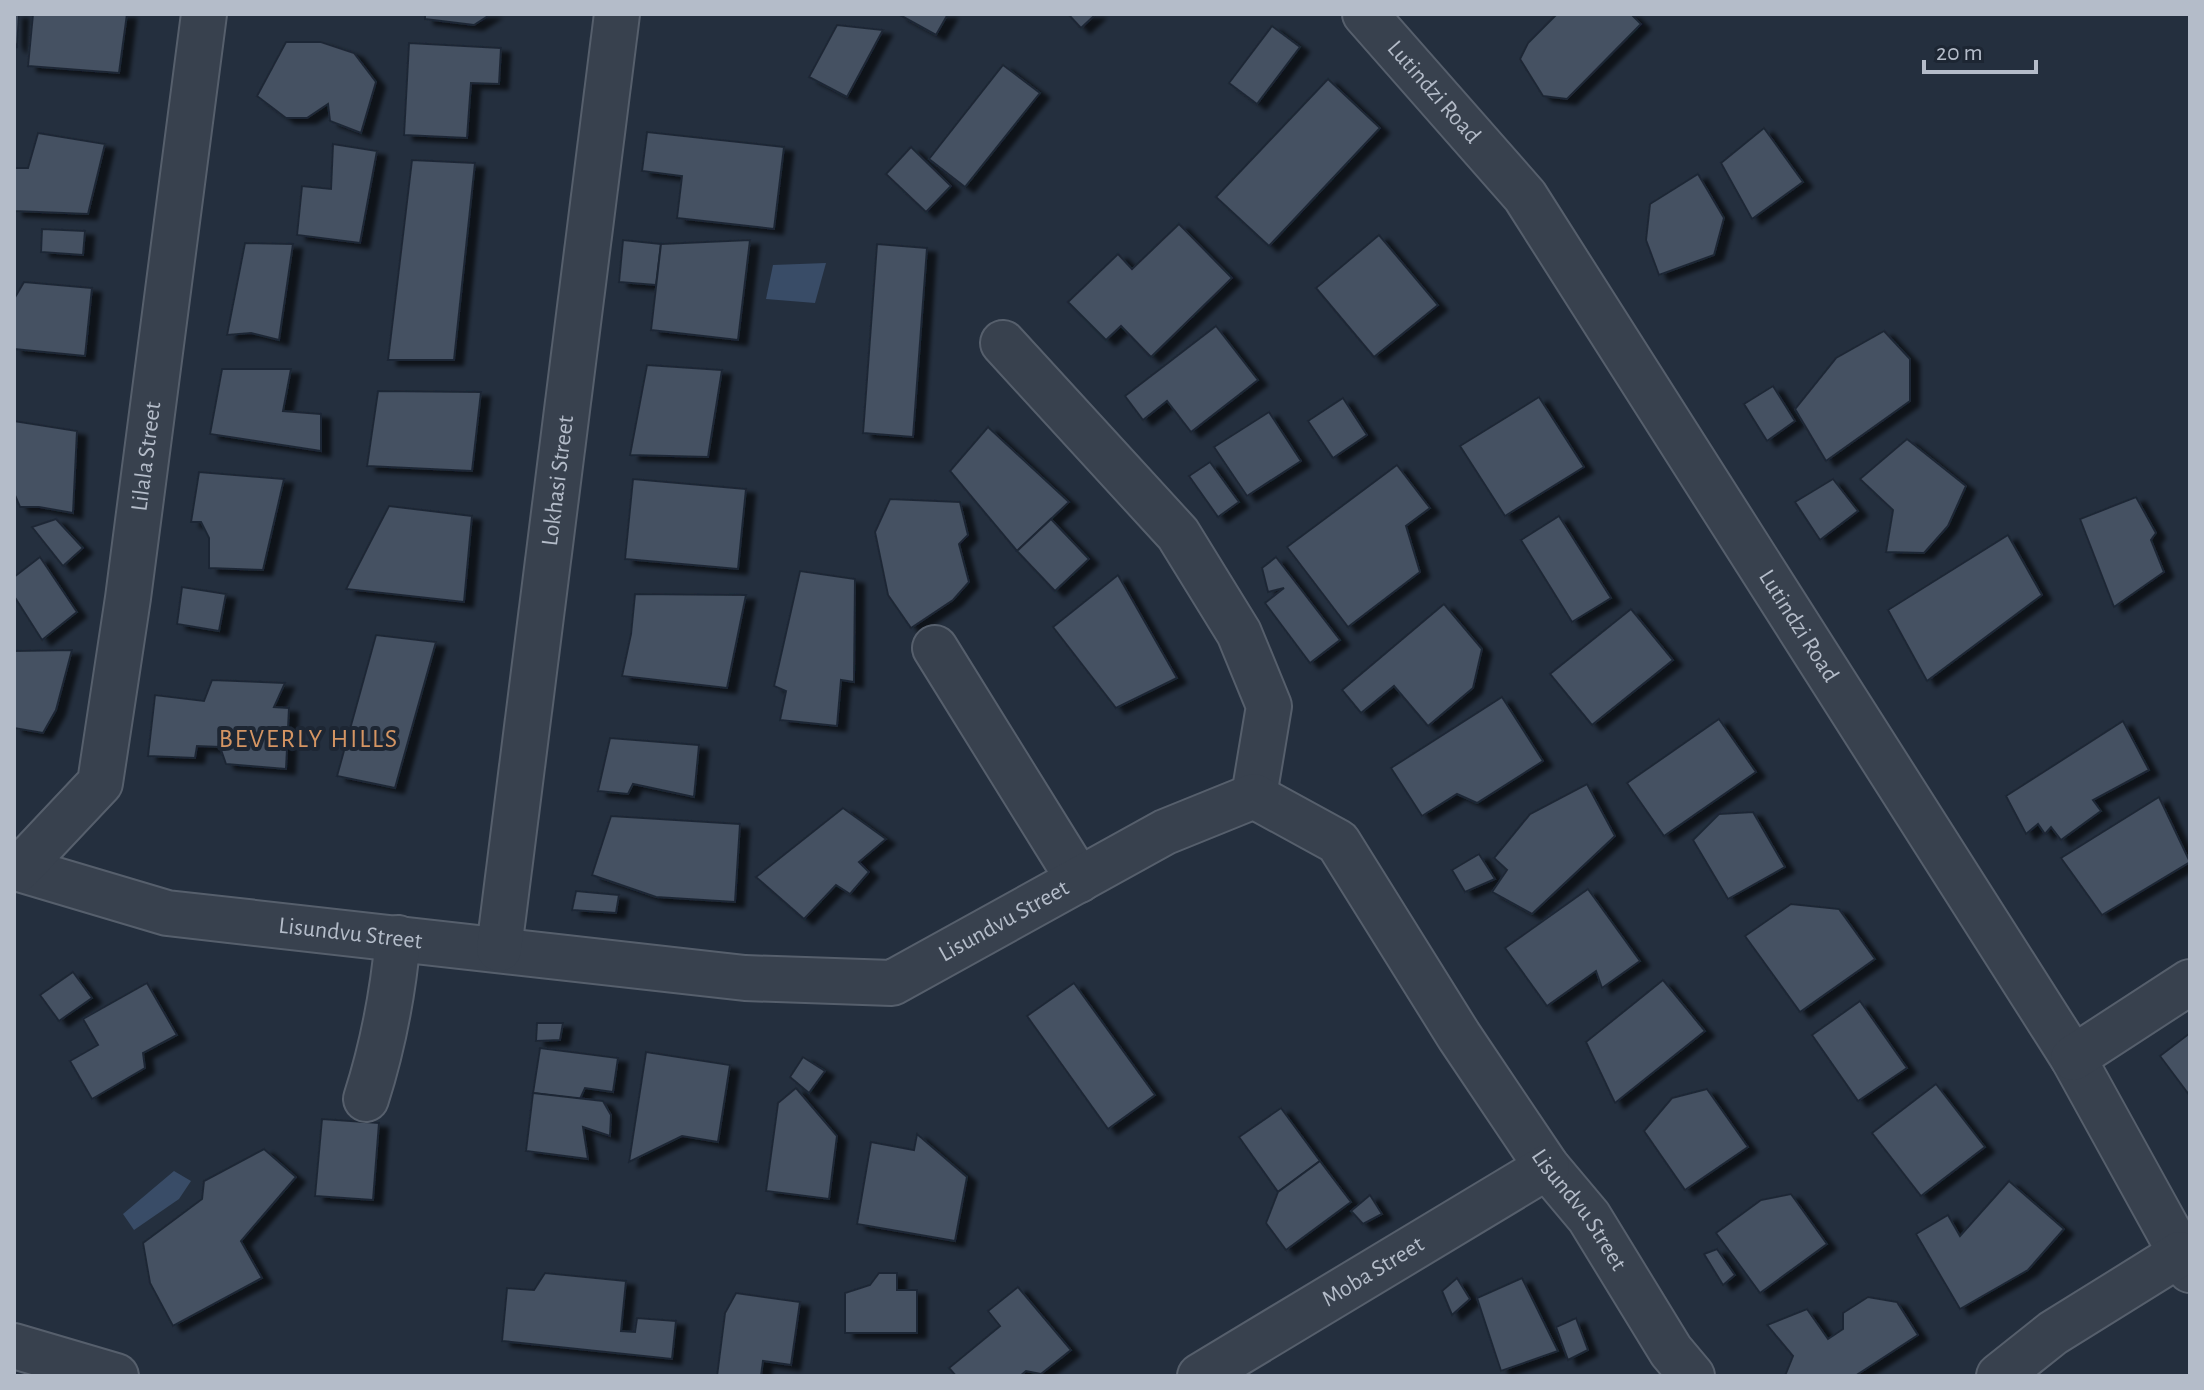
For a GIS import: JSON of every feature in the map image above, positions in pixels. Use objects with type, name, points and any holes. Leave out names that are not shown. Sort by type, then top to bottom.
[{"type":"street","name":"Lilala Street","points":[[16,866],[100,783],[128,598],[204,14]]},
{"type":"street","name":"Lokhasi Street","points":[[499,949],[617,14]]},
{"type":"street","name":"Lutindzi Road","points":[[1365,14],[1525,196],[2073,1058],[2185,1262]]},
{"type":"street","points":[[1003,343],[1178,534],[1239,633],[1269,706],[1254,796]]},
{"type":"street","points":[[935,648],[1079,880]]},
{"type":"street","name":"Lisundvu Street","points":[[16,866],[167,913],[745,978],[892,983],[1165,832],[1254,796],[1338,842],[1459,1036],[1547,1167],[1589,1217],[1671,1351],[1692,1376]]},
{"type":"street","points":[[366,1099],[378,1061],[394,982],[398,938]]},
{"type":"street","points":[[2073,1058],[2190,982]]},
{"type":"street","name":"Moba Street","points":[[1200,1376],[1547,1167]]},
{"type":"street","points":[[1999,1376],[2053,1333],[2185,1262]]},
{"type":"street","points":[[14,1346],[116,1376]]},
{"type":"water","points":[[826,263],[815,303],[766,299],[773,265]]},
{"type":"water","points":[[174,1171],[191,1181],[179,1199],[134,1230],[123,1214]]},
{"type":"building","points":[[14,14],[19,14],[17,48],[14,41]]},
{"type":"building","points":[[33,14],[127,14],[119,73],[28,66]]},
{"type":"building","points":[[425,14],[491,14],[474,25],[425,19]]},
{"type":"building","points":[[898,14],[948,14],[936,35]]},
{"type":"building","points":[[1068,14],[1096,14],[1081,28]]},
{"type":"building","points":[[1557,14],[1631,14],[1641,24],[1567,99],[1543,96],[1520,59],[1528,43]]},
{"type":"building","points":[[837,25],[883,30],[847,97],[809,77]]},
{"type":"building","points":[[1272,26],[1300,47],[1257,104],[1229,83]]},
{"type":"building","points":[[286,42],[321,42],[354,53],[376,82],[361,133],[330,121],[328,104],[307,118],[286,118],[257,96]]},
{"type":"building","points":[[409,43],[501,48],[499,84],[471,83],[467,138],[404,135]]},
{"type":"building","points":[[1003,65],[1040,93],[965,187],[929,159]]},
{"type":"building","points":[[1328,79],[1380,128],[1269,246],[1216,197]]},
{"type":"building","points":[[1764,128],[1803,182],[1752,219],[1721,163]]},
{"type":"building","points":[[647,132],[784,147],[774,229],[677,218],[682,176],[642,171]]},
{"type":"building","points":[[38,133],[105,144],[88,214],[14,211],[14,168],[28,168]]},
{"type":"building","points":[[333,144],[377,151],[360,243],[297,235],[302,186],[331,189]]},
{"type":"building","points":[[911,147],[951,186],[926,212],[886,174]]},
{"type":"building","points":[[412,160],[475,163],[454,360],[388,360]]},
{"type":"building","points":[[1698,174],[1724,218],[1714,255],[1659,275],[1646,240],[1650,204]]},
{"type":"building","points":[[1179,224],[1232,278],[1151,357],[1121,326],[1106,340],[1068,302],[1118,254],[1132,269]]},
{"type":"building","points":[[42,229],[85,231],[83,255],[41,252]]},
{"type":"building","points":[[1379,235],[1438,305],[1374,357],[1316,288]]},
{"type":"building","points":[[623,240],[661,244],[656,285],[619,282]]},
{"type":"building","points":[[750,240],[738,340],[651,330],[661,244]]},
{"type":"building","points":[[245,243],[293,244],[279,340],[251,333],[227,335]]},
{"type":"building","points":[[877,244],[927,248],[913,437],[863,433]]},
{"type":"building","points":[[24,282],[92,288],[85,356],[14,349],[14,299]]},
{"type":"building","points":[[1216,326],[1258,380],[1191,432],[1167,401],[1143,420],[1125,396]]},
{"type":"building","points":[[1884,331],[1910,359],[1910,401],[1826,461],[1795,409],[1836,358]]},
{"type":"building","points":[[647,365],[722,370],[708,457],[630,455]]},
{"type":"building","points":[[222,369],[291,369],[283,411],[321,414],[321,451],[210,434]]},
{"type":"building","points":[[1773,386],[1795,421],[1767,441],[1744,404]]},
{"type":"building","points":[[378,391],[481,392],[472,471],[367,466]]},
{"type":"building","points":[[1539,397],[1584,467],[1505,516],[1460,446]]},
{"type":"building","points":[[1343,398],[1367,435],[1333,458],[1308,421]]},
{"type":"building","points":[[1269,412],[1301,461],[1247,496],[1214,447]]},
{"type":"building","points":[[14,421],[77,431],[73,513],[20,507],[14,493]]},
{"type":"building","points":[[988,427],[1069,502],[1017,551],[950,471]]},
{"type":"building","points":[[1907,439],[1966,486],[1948,526],[1924,553],[1886,552],[1893,510],[1860,479]]},
{"type":"building","points":[[1210,462],[1239,502],[1218,517],[1189,476]]},
{"type":"building","points":[[1397,465],[1430,508],[1406,526],[1420,572],[1348,627],[1287,547]]},
{"type":"building","points":[[199,472],[284,479],[263,570],[209,568],[209,538],[201,522],[191,522]]},
{"type":"building","points":[[633,479],[746,489],[738,569],[625,559]]},
{"type":"building","points":[[1833,479],[1858,511],[1820,540],[1795,502]]},
{"type":"building","points":[[2136,497],[2156,533],[2151,540],[2164,572],[2114,607],[2080,519]]},
{"type":"building","points":[[890,499],[960,502],[968,535],[959,544],[969,582],[953,600],[911,628],[888,595],[875,532]]},
{"type":"building","points":[[389,506],[472,516],[464,602],[346,589]]},
{"type":"building","points":[[1559,516],[1611,598],[1572,622],[1521,540]]},
{"type":"building","points":[[56,519],[83,548],[63,566],[32,527]]},
{"type":"building","points":[[1051,519],[1089,559],[1055,591],[1017,551]]},
{"type":"building","points":[[2008,535],[2042,595],[1927,681],[1888,610]]},
{"type":"building","points":[[40,557],[77,612],[42,640],[14,596],[14,577]]},
{"type":"building","points":[[1276,557],[1340,640],[1310,663],[1265,603],[1284,588],[1268,592],[1262,568]]},
{"type":"building","points":[[800,571],[855,579],[854,682],[841,680],[837,726],[780,720],[786,691],[774,686]]},
{"type":"building","points":[[1118,575],[1177,678],[1116,708],[1053,627]]},
{"type":"building","points":[[182,587],[226,594],[219,631],[177,624]]},
{"type":"building","points":[[635,594],[746,595],[727,688],[622,676]]},
{"type":"building","points":[[1444,604],[1482,649],[1473,688],[1428,726],[1394,686],[1361,713],[1342,690]]},
{"type":"building","points":[[1631,609],[1673,660],[1592,725],[1550,674]]},
{"type":"building","points":[[376,635],[436,642],[395,788],[337,776]]},
{"type":"building","points":[[72,650],[56,710],[43,733],[14,728],[14,651]]},
{"type":"building","points":[[212,680],[285,683],[274,707],[289,708],[286,769],[226,764],[220,747],[197,746],[195,758],[148,756],[155,695],[204,701]]},
{"type":"building","points":[[1502,697],[1543,761],[1477,803],[1457,794],[1422,816],[1391,768]]},
{"type":"building","points":[[1719,719],[1756,772],[1664,836],[1627,783]]},
{"type":"building","points":[[2123,721],[2149,770],[2093,800],[2101,811],[2061,840],[2051,827],[2045,834],[2038,824],[2026,834],[2006,796]]},
{"type":"building","points":[[610,738],[699,745],[694,797],[633,784],[628,794],[598,791]]},
{"type":"building","points":[[1587,784],[1615,836],[1532,914],[1492,892],[1507,870],[1494,858],[1530,814]]},
{"type":"building","points":[[2159,797],[2190,862],[2102,915],[2061,858]]},
{"type":"building","points":[[843,808],[886,839],[859,862],[869,872],[850,894],[836,885],[804,919],[756,877]]},
{"type":"building","points":[[1753,812],[1785,867],[1728,899],[1693,840],[1719,814]]},
{"type":"building","points":[[611,816],[740,824],[735,902],[656,897],[592,875]]},
{"type":"building","points":[[1479,854],[1495,879],[1465,892],[1452,870]]},
{"type":"building","points":[[1588,889],[1640,961],[1602,988],[1596,971],[1547,1006],[1505,948]]},
{"type":"building","points":[[576,891],[619,895],[616,913],[572,910]]},
{"type":"building","points":[[1791,904],[1839,909],[1875,959],[1800,1012],[1745,936]]},
{"type":"building","points":[[73,972],[92,998],[59,1021],[40,995]]},
{"type":"building","points":[[1663,980],[1705,1031],[1615,1103],[1586,1042]]},
{"type":"building","points":[[147,983],[177,1035],[143,1053],[145,1068],[92,1099],[70,1061],[98,1045],[83,1019]]},
{"type":"building","points":[[1074,983],[1155,1095],[1108,1129],[1027,1016]]},
{"type":"building","points":[[1860,1001],[1907,1068],[1858,1101],[1812,1035]]},
{"type":"building","points":[[537,1023],[563,1023],[560,1040],[536,1041]]},
{"type":"building","points":[[2190,1033],[2190,1096],[2160,1056]]},
{"type":"building","points":[[540,1048],[618,1058],[613,1092],[585,1088],[580,1099],[533,1093]]},
{"type":"building","points":[[646,1052],[730,1065],[718,1142],[682,1136],[629,1162]]},
{"type":"building","points":[[803,1057],[825,1071],[809,1093],[790,1077]]},
{"type":"building","points":[[1936,1084],[1985,1147],[1921,1196],[1872,1133]]},
{"type":"building","points":[[796,1088],[837,1136],[829,1199],[766,1191],[778,1103]]},
{"type":"building","points":[[1707,1089],[1748,1147],[1685,1190],[1644,1131],[1672,1098]]},
{"type":"building","points":[[533,1093],[603,1101],[611,1115],[610,1136],[583,1127],[588,1159],[526,1151]]},
{"type":"building","points":[[1281,1108],[1320,1161],[1278,1192],[1239,1137]]},
{"type":"building","points":[[322,1119],[379,1123],[373,1200],[315,1196]]},
{"type":"building","points":[[917,1134],[967,1177],[955,1241],[857,1224],[871,1142],[914,1150]]},
{"type":"building","points":[[264,1149],[296,1177],[241,1241],[262,1278],[173,1326],[150,1283],[143,1243],[202,1199],[204,1181]]},
{"type":"building","points":[[1320,1161],[1351,1202],[1286,1250],[1266,1223],[1278,1192]]},
{"type":"building","points":[[2009,1181],[2064,1229],[2028,1270],[1960,1309],[1916,1234],[1948,1215],[1960,1236]]},
{"type":"building","points":[[1791,1194],[1827,1244],[1760,1293],[1716,1233],[1761,1200]]},
{"type":"building","points":[[1370,1195],[1382,1214],[1363,1224],[1351,1211]]},
{"type":"building","points":[[1717,1249],[1735,1275],[1723,1285],[1704,1254]]},
{"type":"building","points":[[545,1273],[626,1281],[621,1331],[635,1332],[637,1318],[676,1321],[672,1359],[502,1341],[507,1288],[534,1290]]},
{"type":"building","points":[[879,1273],[897,1273],[897,1290],[917,1290],[917,1333],[845,1333],[845,1293],[870,1285]]},
{"type":"building","points":[[1457,1278],[1470,1299],[1452,1315],[1442,1291]]},
{"type":"building","points":[[1522,1278],[1558,1351],[1501,1371],[1477,1298]]},
{"type":"building","points":[[1018,1287],[1071,1350],[1041,1374],[1026,1371],[1020,1376],[956,1376],[949,1368],[1000,1326],[988,1311]]},
{"type":"building","points":[[736,1293],[800,1302],[791,1365],[763,1361],[761,1376],[717,1376],[725,1313]]},
{"type":"building","points":[[1868,1297],[1897,1302],[1918,1335],[1855,1376],[1785,1376],[1793,1356],[1767,1325],[1807,1309],[1828,1339],[1843,1329],[1843,1313]]},
{"type":"building","points":[[1576,1318],[1588,1350],[1568,1360],[1556,1327]]},
{"type":"district","name":"BEVERLY HILLS","points":[[309,739]]}]
